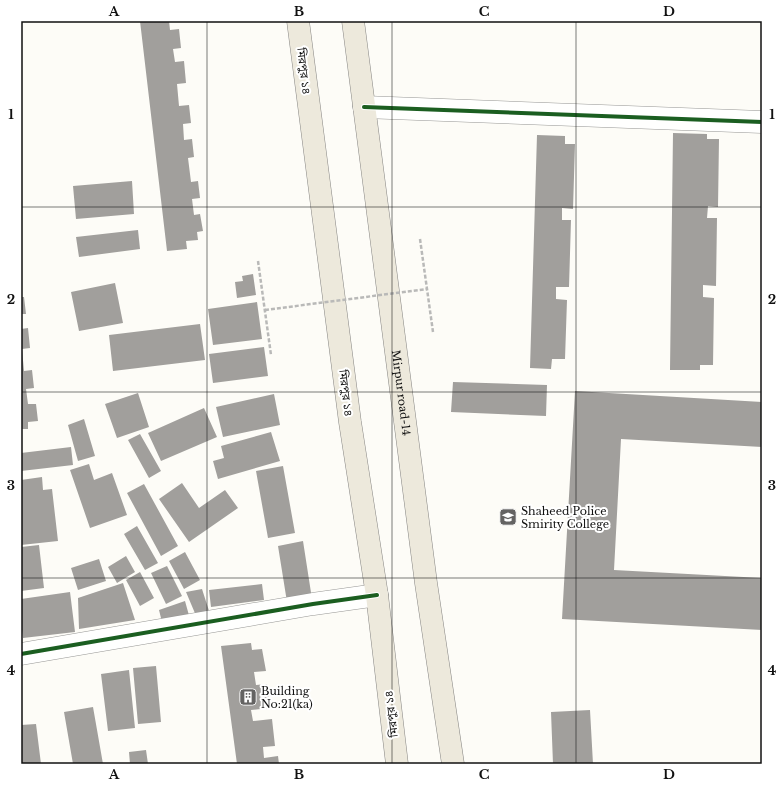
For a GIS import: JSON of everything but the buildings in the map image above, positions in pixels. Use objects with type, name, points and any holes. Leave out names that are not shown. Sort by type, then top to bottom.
[{"type":"main road","name":"মিরপুর ১৪","points":[[298,21],[350,422],[377,595],[397,764]]},
{"type":"main road","name":"Mirpur road-14","points":[[353,21],[426,583],[453,764]]},
{"type":"street","points":[[364,107],[762,122]]},
{"type":"street","points":[[21,654],[313,604],[377,595]]},
{"type":"path","points":[[420,238],[433,332]]},
{"type":"path","points":[[258,262],[271,355]]},
{"type":"path","points":[[265,310],[427,289]]},
{"type":"cycle path","points":[[364,107],[762,122]]},
{"type":"cycle path","points":[[21,654],[313,604],[377,595]]},
{"type":"place","name":"Shaheed Police Smirity College","points":[[508,517]]},
{"type":"place","name":"Building No:21(ka)","points":[[248,697]]}]
